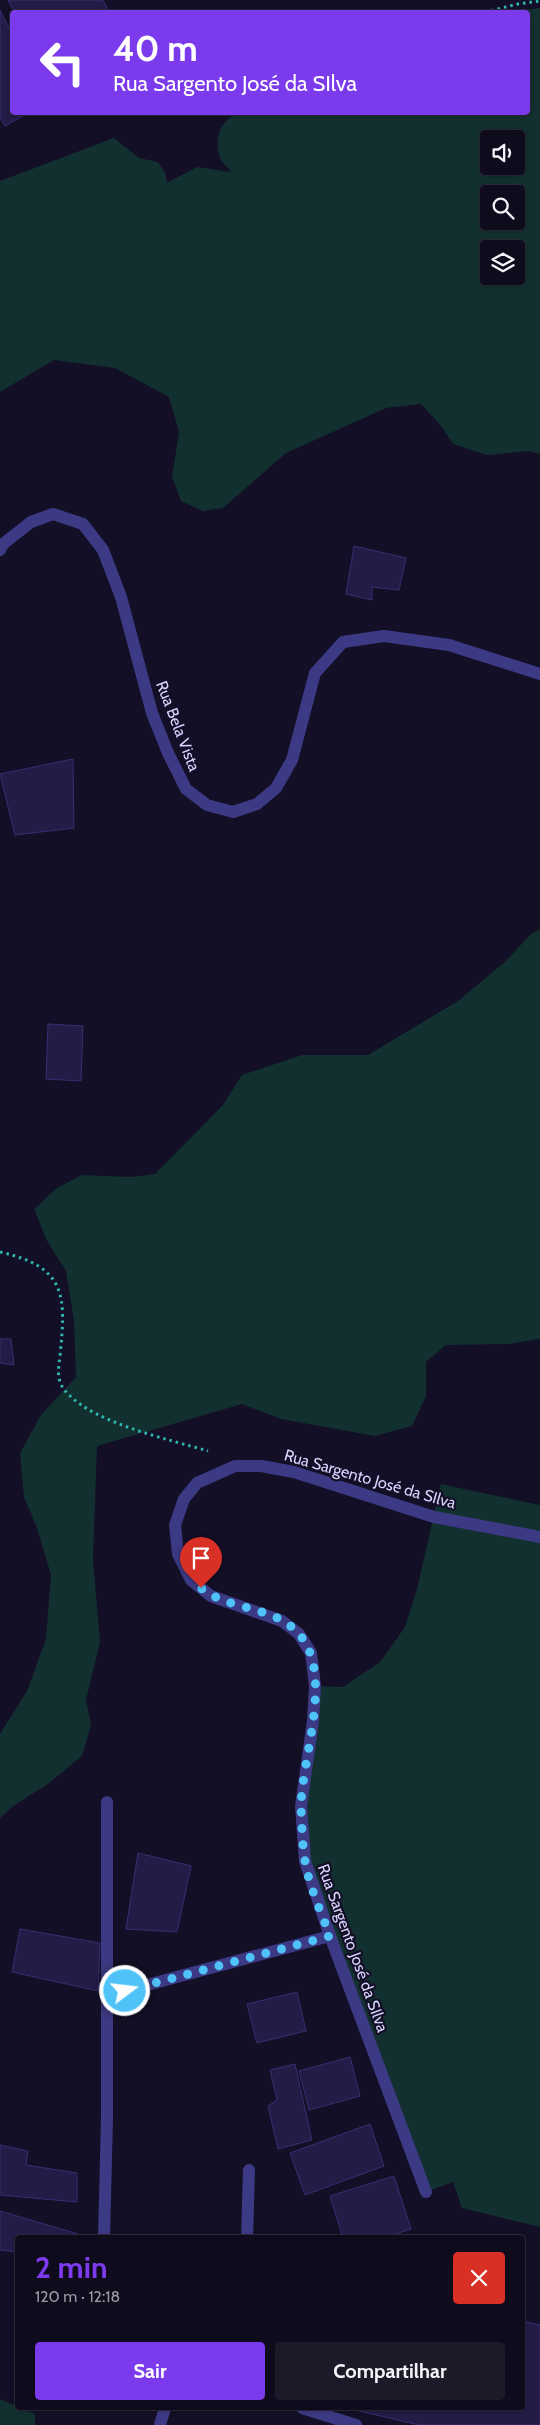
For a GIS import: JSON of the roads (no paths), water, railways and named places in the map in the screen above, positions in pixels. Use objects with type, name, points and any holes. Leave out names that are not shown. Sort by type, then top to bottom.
[{"type":"street","name":"Rua Bela Vista","points":[[0,550],[3,544],[31,522],[53,514],[83,524],[103,550],[121,598],[152,713],[168,753],[186,789],[207,805],[233,812],[256,804],[276,788],[292,760],[315,673],[343,642],[384,636],[449,645],[540,674]]},
{"type":"street","name":"Rua Sargento José da SIlva","points":[[426,2192],[330,1936],[313,1887],[304,1852],[301,1806],[316,1686],[311,1653],[299,1634],[282,1621],[265,1613],[211,1596],[191,1580],[178,1554],[175,1524],[184,1499],[197,1483],[234,1466],[261,1466],[294,1472],[434,1517],[540,1537]]},
{"type":"street","points":[[104,2235],[107,2118],[107,1802]]},
{"type":"street","points":[[106,1996],[330,1936]]},
{"type":"street","points":[[247,2235],[249,2170]]},
{"type":"street","points":[[160,2425],[164,2410]]},
{"type":"street","points":[[308,2410],[356,2425]]}]
